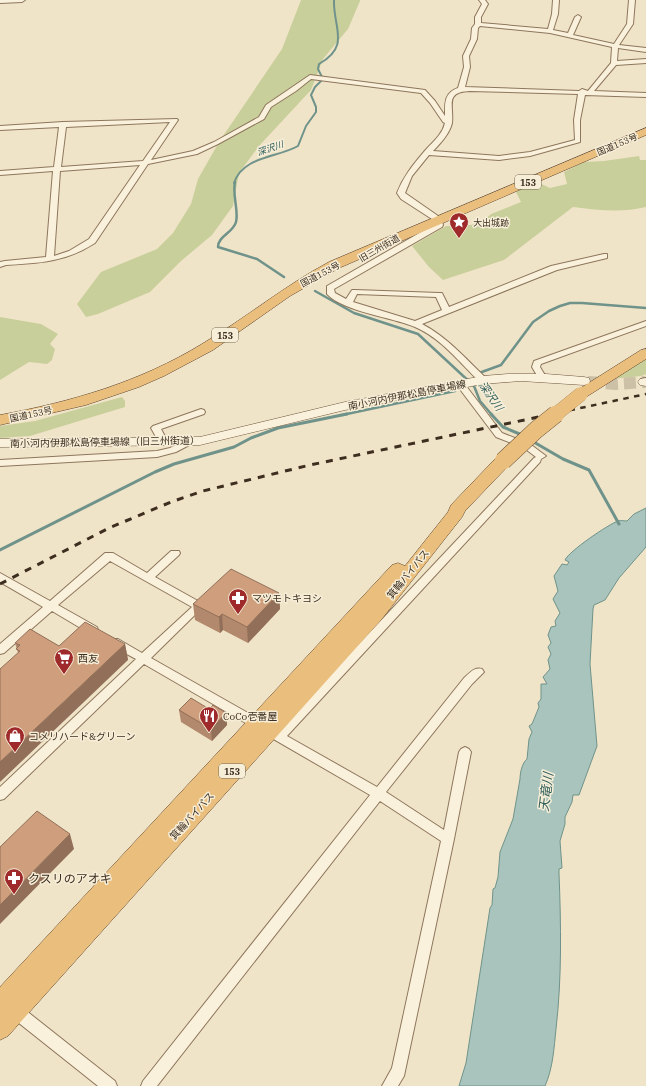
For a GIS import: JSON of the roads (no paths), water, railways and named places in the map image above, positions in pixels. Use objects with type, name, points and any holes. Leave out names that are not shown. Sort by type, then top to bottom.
[{"type":"highway","name":"国道153号","points":[[0,420],[48,411],[124,388],[155,374],[206,347],[311,277],[438,220],[646,131]]},
{"type":"highway","name":"箕輪バイパス","points":[[0,1028],[5,1004],[269,730],[375,615],[456,513],[457,509],[503,461],[583,388],[609,375],[646,353]]},
{"type":"main road","name":"南小河内伊那松島停車場線","points":[[303,416],[481,380],[501,378],[542,377],[583,388]]},
{"type":"main road","name":"南小河内伊那松島停車場線（旧三州街道）","points":[[0,444],[190,441],[219,437],[303,416]]},
{"type":"street","points":[[0,1],[22,0]]},
{"type":"street","points":[[461,90],[467,67],[466,56],[474,38],[475,28],[478,24],[478,17],[485,4],[482,0]]},
{"type":"street","points":[[550,31],[555,14],[556,0]]},
{"type":"street","points":[[590,92],[614,63],[615,46],[630,24],[632,0]]},
{"type":"street","points":[[570,36],[578,17]]},
{"type":"street","points":[[478,24],[550,31],[615,46],[646,50]]},
{"type":"street","points":[[614,63],[646,61]]},
{"type":"street","points":[[0,173],[145,163],[195,153],[262,118],[268,106],[294,90],[310,77],[423,91],[433,102],[445,121],[449,122]]},
{"type":"street","points":[[438,220],[404,197],[401,193],[412,171],[446,129],[449,122],[448,101],[450,96],[461,90],[482,89],[646,95]]},
{"type":"street","points":[[426,153],[499,158],[530,154],[578,141],[577,120],[582,92]]},
{"type":"street","points":[[0,128],[175,120],[92,241],[61,258],[5,263],[0,265]]},
{"type":"street","points":[[50,260],[57,169],[63,124]]},
{"type":"street","name":"旧三州街道","points":[[350,304],[331,294],[330,288],[439,224],[438,220]]},
{"type":"street","points":[[415,324],[554,268],[604,256]]},
{"type":"street","points":[[447,311],[439,295],[355,292],[350,304],[415,324],[432,334],[459,356],[481,380]]},
{"type":"street","points":[[542,377],[536,367],[537,363],[646,323]]},
{"type":"street","points":[[269,730],[539,458],[527,446],[499,435],[462,384]]},
{"type":"street","points":[[163,442],[156,428],[201,412]]},
{"type":"street","points":[[0,462],[157,454],[174,450],[190,441]]},
{"type":"street","points":[[149,577],[175,554]]},
{"type":"street","points":[[0,650],[108,556],[149,577],[199,606]]},
{"type":"street","points":[[0,577],[379,794],[448,839]]},
{"type":"street","points":[[0,795],[210,596]]},
{"type":"street","points":[[148,1086],[321,865],[468,681],[478,672]]},
{"type":"street","points":[[389,1086],[399,1071],[448,839],[464,752]]},
{"type":"street","points":[[5,1004],[110,1086]]},
{"type":"water","name":"天竜川","points":[[646,508],[646,547],[619,578],[605,600],[594,605],[593,609],[590,664],[597,746],[579,795],[573,795],[572,802],[565,817],[565,824],[560,841],[562,868],[559,869],[561,932],[558,1010],[554,1051],[548,1079],[545,1086],[459,1086],[466,1063],[490,908],[492,905],[493,889],[495,888],[498,877],[500,852],[513,819],[521,771],[527,759],[529,739],[532,732],[529,726],[532,724],[539,707],[538,703],[541,699],[541,684],[547,684],[543,677],[550,669],[548,660],[551,654],[548,647],[551,643],[548,635],[551,627],[556,626],[555,621],[560,613],[553,599],[558,591],[554,576],[562,564],[567,565],[569,562],[565,560],[581,544],[613,523],[627,521],[634,514]]},
{"type":"waterway","name":"深沢川","points":[[234,183],[238,174],[253,163],[298,146],[306,126],[316,112],[316,107],[311,95],[315,87],[323,79],[318,69],[319,64],[329,57],[335,50],[338,43],[334,0]]},
{"type":"waterway","name":"深沢川","points":[[235,182],[234,192],[237,213],[236,222],[232,229],[220,240],[218,247],[257,259],[284,277]]},
{"type":"waterway","name":"深沢川","points":[[315,291],[354,313],[418,334],[474,386],[480,401],[492,415]]},
{"type":"waterway","points":[[479,373],[501,365],[533,322],[549,311],[560,306],[570,303],[582,303],[646,308]]},
{"type":"waterway","points":[[342,415],[455,391]]},
{"type":"waterway","points":[[0,550],[155,472],[174,464],[234,447],[251,438],[278,428],[347,414]]},
{"type":"waterway","name":"深沢川","points":[[491,414],[503,427],[522,435]]},
{"type":"waterway","name":"深沢川","points":[[532,441],[563,459],[589,470],[619,524]]},
{"type":"tunnel","points":[[588,382],[616,384],[645,382]]},
{"type":"railway","points":[[548,415],[646,394]]},
{"type":"railway","points":[[0,584],[109,528],[171,502],[203,491],[310,465],[553,414]]},
{"type":"place","name":"大出城跡","points":[[459,239]]},
{"type":"place","name":"マツモトキヨシ","points":[[238,615]]},
{"type":"place","name":"西友","points":[[64,675]]},
{"type":"place","name":"CoCo壱番屋","points":[[209,733]]},
{"type":"place","name":"コメリハード&グリーン","points":[[15,753]]},
{"type":"place","name":"クスリのアオキ","points":[[14,895]]}]
